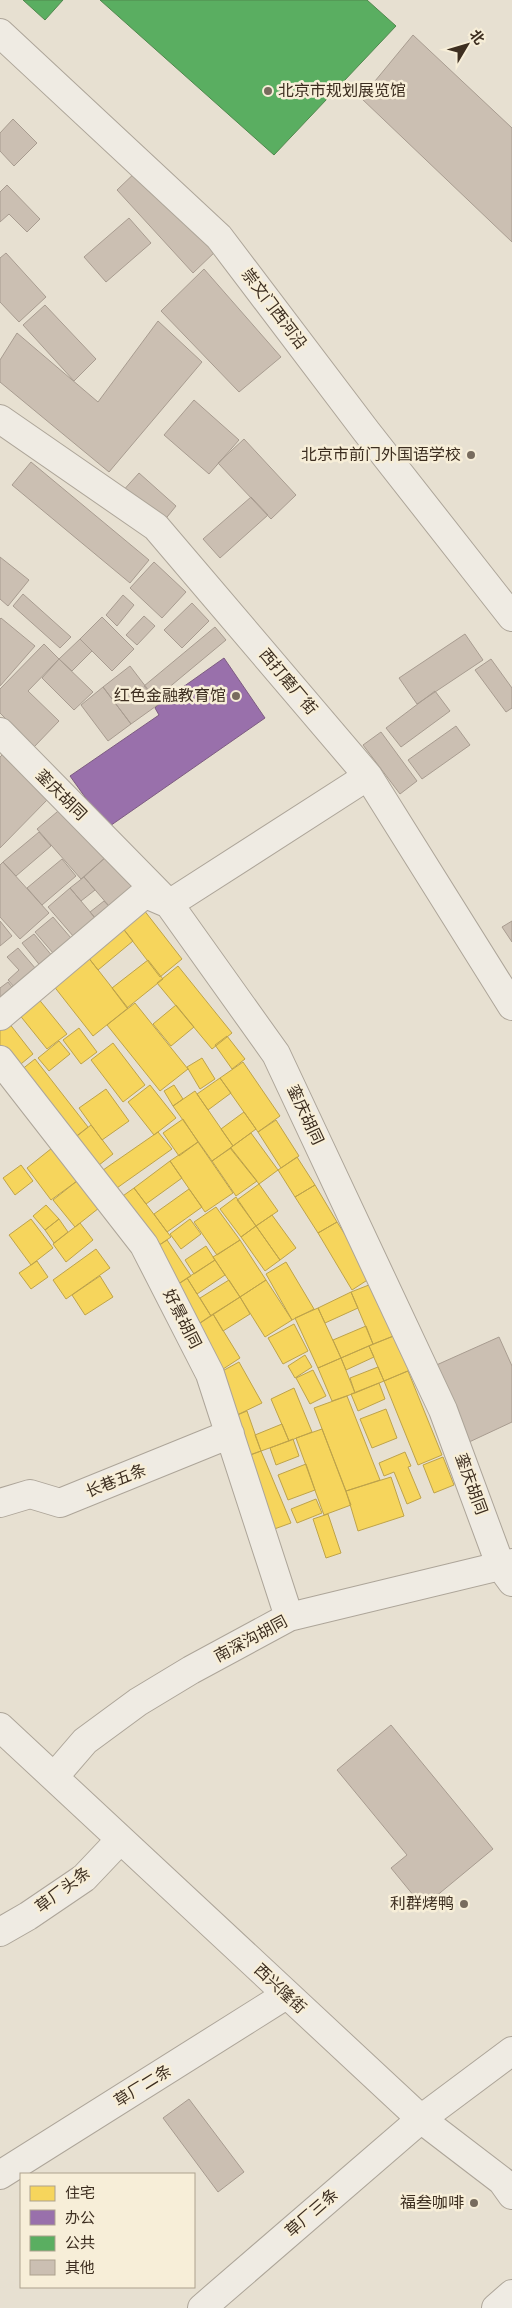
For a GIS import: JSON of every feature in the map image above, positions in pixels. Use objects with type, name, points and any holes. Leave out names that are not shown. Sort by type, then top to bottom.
[{"type":"street","name":"崇文门西河沿","points":[[0,33],[219,237],[366,431],[512,618]]},
{"type":"street","name":"西打磨厂街","points":[[0,419],[156,527],[368,776],[512,1006]]},
{"type":"street","name":"銮庆胡同","points":[[0,732],[168,904],[276,1054],[443,1410],[508,1570]]},
{"type":"street","points":[[0,1016],[142,896],[148,895],[168,904],[368,776]]},
{"type":"street","name":"好景胡同","points":[[0,1060],[144,1245],[210,1374],[289,1617]]},
{"type":"street","name":"长巷五条","points":[[0,1503],[30,1494],[60,1503],[230,1434]]},
{"type":"street","name":"南深沟胡同","points":[[54,1777],[85,1741],[138,1702],[289,1617],[508,1570]]},
{"type":"street","name":"西兴隆街","points":[[0,1727],[421,2119],[502,2181],[512,2195]]},
{"type":"street","name":"草厂头条","points":[[0,1932],[28,1916],[84,1878],[120,1840]]},
{"type":"street","name":"草厂二条","points":[[0,2176],[286,1995]]},
{"type":"street","name":"草厂三条","points":[[202,2308],[421,2119],[512,2051]]},
{"type":"street","points":[[496,2308],[512,2294]]},
{"type":"building: 住宅","points":[[140,905],[182,959],[160,977],[118,922]]},
{"type":"building: 住宅","points":[[118,922],[133,941],[98,970],[84,952]]},
{"type":"building: 住宅","points":[[84,952],[128,1008],[93,1036],[49,980]]},
{"type":"building: 住宅","points":[[148,960],[163,979],[127,1008],[112,988]]},
{"type":"building: 住宅","points":[[178,966],[232,1033],[212,1049],[157,983]]},
{"type":"building: 住宅","points":[[37,997],[67,1034],[47,1049],[18,1013]]},
{"type":"building: 住宅","points":[[135,1003],[188,1069],[160,1091],[107,1025]]},
{"type":"building: 住宅","points":[[176,1005],[194,1027],[171,1046],[153,1024]]},
{"type":"building: 住宅","points":[[5,1018],[33,1054],[10,1073],[0,1061],[0,1022]]},
{"type":"building: 住宅","points":[[79,1028],[97,1052],[81,1064],[63,1040]]},
{"type":"building: 住宅","points":[[227,1036],[245,1059],[232,1069],[215,1045]]},
{"type":"building: 住宅","points":[[59,1041],[70,1054],[49,1071],[38,1058]]},
{"type":"building: 住宅","points":[[113,1043],[145,1085],[123,1102],[91,1060]]},
{"type":"building: 住宅","points":[[202,1058],[215,1079],[200,1089],[187,1067]]},
{"type":"building: 住宅","points":[[35,1059],[88,1127],[69,1142],[16,1074]]},
{"type":"building: 住宅","points":[[243,1062],[280,1116],[258,1132],[220,1078]]},
{"type":"building: 住宅","points":[[220,1078],[231,1093],[208,1110],[197,1094]]},
{"type":"building: 住宅","points":[[150,1085],[176,1118],[154,1135],[128,1102]]},
{"type":"building: 住宅","points":[[174,1085],[183,1099],[173,1106],[164,1091]]},
{"type":"building: 住宅","points":[[106,1089],[129,1121],[102,1140],[79,1108]]},
{"type":"building: 住宅","points":[[195,1091],[233,1146],[212,1161],[173,1106]]},
{"type":"building: 住宅","points":[[244,1112],[256,1129],[233,1146],[221,1129]]},
{"type":"building: 住宅","points":[[183,1119],[198,1142],[179,1156],[163,1133]]},
{"type":"building: 住宅","points":[[276,1120],[299,1156],[281,1168],[258,1132]]},
{"type":"building: 住宅","points":[[91,1125],[113,1154],[94,1169],[72,1140]]},
{"type":"building: 住宅","points":[[158,1132],[172,1149],[107,1195],[93,1177]]},
{"type":"building: 住宅","points":[[251,1133],[278,1170],[259,1184],[230,1148]]},
{"type":"building: 住宅","points":[[198,1142],[233,1193],[205,1212],[170,1161]]},
{"type":"building: 住宅","points":[[52,1148],[77,1181],[51,1200],[27,1168]]},
{"type":"building: 住宅","points":[[231,1148],[257,1181],[236,1196],[212,1161]]},
{"type":"building: 住宅","points":[[297,1157],[315,1185],[295,1197],[278,1170]]},
{"type":"building: 住宅","points":[[170,1161],[182,1178],[146,1204],[134,1188]]},
{"type":"building: 住宅","points":[[21,1165],[33,1181],[15,1195],[3,1178]]},
{"type":"building: 住宅","points":[[77,1181],[99,1208],[75,1227],[53,1200]]},
{"type":"building: 住宅","points":[[259,1184],[278,1211],[256,1226],[237,1200]]},
{"type":"building: 住宅","points":[[315,1185],[337,1222],[318,1233],[295,1197]]},
{"type":"building: 住宅","points":[[134,1188],[171,1237],[149,1252],[113,1203]]},
{"type":"building: 住宅","points":[[189,1189],[202,1207],[167,1232],[154,1214]]},
{"type":"building: 住宅","points":[[236,1197],[256,1226],[241,1237],[220,1209]]},
{"type":"building: 住宅","points":[[46,1205],[59,1219],[45,1230],[33,1216]]},
{"type":"building: 住宅","points":[[216,1207],[240,1240],[217,1255],[194,1222]]},
{"type":"building: 住宅","points":[[272,1215],[296,1248],[280,1260],[256,1226]]},
{"type":"building: 住宅","points":[[31,1219],[53,1248],[31,1265],[9,1235]]},
{"type":"building: 住宅","points":[[59,1219],[68,1232],[54,1243],[45,1230]]},
{"type":"building: 住宅","points":[[190,1219],[201,1234],[181,1249],[170,1234]]},
{"type":"building: 住宅","points":[[337,1222],[372,1277],[352,1290],[318,1233]]},
{"type":"building: 住宅","points":[[80,1223],[93,1240],[66,1262],[53,1244]]},
{"type":"building: 住宅","points":[[256,1226],[280,1260],[265,1271],[241,1237]]},
{"type":"building: 住宅","points":[[167,1240],[191,1276],[172,1288],[149,1252]]},
{"type":"building: 住宅","points":[[240,1240],[266,1280],[240,1297],[213,1257]]},
{"type":"building: 住宅","points":[[206,1246],[215,1260],[194,1274],[185,1260]]},
{"type":"building: 住宅","points":[[96,1249],[110,1268],[66,1299],[53,1280]]},
{"type":"building: 住宅","points":[[215,1260],[225,1275],[197,1294],[187,1278]]},
{"type":"building: 住宅","points":[[37,1261],[48,1277],[31,1289],[19,1273]]},
{"type":"building: 住宅","points":[[286,1262],[314,1309],[292,1320],[266,1274]]},
{"type":"building: 住宅","points":[[100,1276],[113,1297],[85,1315],[72,1295]]},
{"type":"building: 住宅","points":[[187,1278],[211,1316],[191,1329],[168,1291]]},
{"type":"building: 住宅","points":[[229,1280],[240,1297],[211,1316],[200,1298]]},
{"type":"building: 住宅","points":[[266,1280],[292,1320],[265,1337],[240,1297]]},
{"type":"building: 住宅","points":[[374,1283],[396,1335],[373,1344],[351,1292]]},
{"type":"building: 住宅","points":[[351,1292],[358,1308],[325,1323],[318,1308]]},
{"type":"building: 住宅","points":[[240,1297],[250,1314],[223,1331],[213,1314]]},
{"type":"building: 住宅","points":[[318,1308],[341,1358],[318,1368],[295,1318]]},
{"type":"building: 住宅","points":[[213,1314],[240,1358],[217,1373],[191,1329]]},
{"type":"building: 住宅","points":[[294,1324],[308,1351],[283,1364],[268,1338]]},
{"type":"building: 住宅","points":[[366,1326],[373,1344],[341,1358],[333,1340]]},
{"type":"building: 住宅","points":[[396,1335],[410,1370],[384,1381],[369,1346]]},
{"type":"building: 住宅","points":[[369,1346],[374,1357],[346,1370],[341,1358]]},
{"type":"building: 住宅","points":[[305,1355],[312,1367],[295,1378],[288,1366]]},
{"type":"building: 住宅","points":[[341,1358],[355,1393],[332,1401],[318,1368]]},
{"type":"building: 住宅","points":[[239,1362],[262,1403],[237,1415],[215,1375]]},
{"type":"building: 住宅","points":[[378,1367],[384,1381],[355,1393],[350,1378]]},
{"type":"building: 住宅","points":[[313,1370],[326,1396],[310,1404],[296,1378]]},
{"type":"building: 住宅","points":[[408,1371],[442,1455],[418,1465],[384,1381]]},
{"type":"building: 住宅","points":[[379,1383],[385,1399],[358,1411],[351,1394]]},
{"type":"building: 住宅","points":[[294,1388],[312,1432],[289,1441],[271,1399]]},
{"type":"building: 住宅","points":[[347,1396],[380,1480],[346,1491],[314,1408]]},
{"type":"building: 住宅","points":[[386,1409],[397,1438],[372,1448],[360,1419]]},
{"type":"building: 住宅","points":[[247,1411],[261,1451],[239,1459],[225,1420]]},
{"type":"building: 住宅","points":[[282,1424],[289,1441],[261,1451],[255,1435]]},
{"type":"building: 住宅","points":[[322,1429],[351,1505],[324,1515],[296,1438]]},
{"type":"building: 住宅","points":[[293,1439],[299,1456],[276,1465],[270,1448]]},
{"type":"building: 住宅","points":[[261,1451],[291,1523],[266,1532],[239,1459]]},
{"type":"building: 住宅","points":[[405,1452],[411,1466],[408,1467],[421,1498],[407,1504],[394,1472],[384,1476],[379,1463]]},
{"type":"building: 住宅","points":[[443,1457],[454,1485],[434,1493],[423,1465]]},
{"type":"building: 住宅","points":[[306,1464],[315,1490],[288,1500],[278,1475]]},
{"type":"building: 住宅","points":[[391,1477],[404,1516],[358,1531],[346,1491]]},
{"type":"building: 住宅","points":[[316,1499],[322,1513],[297,1523],[291,1509]]},
{"type":"building: 住宅","points":[[328,1514],[341,1553],[326,1558],[313,1519]]},
{"type":"building: 办公","points":[[224,658],[265,718],[107,828],[70,776],[159,715],[155,708],[159,704]]},
{"type":"building: 公共","points":[[23,0],[63,0],[45,20]]},
{"type":"building: 公共","name":"北京市规划展览馆","points":[[100,0],[367,0],[396,26],[274,155]]},
{"type":"building: 其他","points":[[413,35],[512,128],[512,242],[361,98]]},
{"type":"building: 其他","points":[[13,119],[37,143],[14,166],[0,151],[0,133]]},
{"type":"building: 其他","points":[[141,167],[217,250],[193,273],[117,190]]},
{"type":"building: 其他","points":[[7,185],[40,219],[27,232],[9,214],[0,222],[0,192]]},
{"type":"building: 其他","points":[[129,218],[151,243],[106,282],[84,257]]},
{"type":"building: 其他","points":[[6,253],[46,297],[19,322],[0,302],[0,258]]},
{"type":"building: 其他","points":[[204,269],[281,357],[239,392],[161,311]]},
{"type":"building: 其他","points":[[45,305],[96,359],[74,381],[23,325]]},
{"type":"building: 其他","points":[[158,321],[202,362],[109,472],[0,382],[0,360],[17,333],[98,402]]},
{"type":"building: 其他","points":[[194,400],[239,440],[209,474],[164,435]]},
{"type":"building: 其他","points":[[244,439],[296,495],[271,519],[218,463]]},
{"type":"building: 其他","points":[[31,462],[149,560],[130,583],[12,485]]},
{"type":"building: 其他","points":[[139,473],[176,506],[159,527],[121,493]]},
{"type":"building: 其他","points":[[251,497],[268,515],[220,558],[203,539]]},
{"type":"building: 其他","points":[[0,557],[29,580],[8,606],[0,599]]},
{"type":"building: 其他","points":[[154,562],[186,592],[162,618],[130,588]]},
{"type":"building: 其他","points":[[23,594],[71,637],[60,648],[13,606]]},
{"type":"building: 其他","points":[[123,595],[134,605],[117,626],[106,615]]},
{"type":"building: 其他","points":[[192,603],[209,621],[182,648],[164,630]]},
{"type":"building: 其他","points":[[144,616],[155,626],[137,645],[126,635]]},
{"type":"building: 其他","points":[[102,617],[134,649],[112,671],[80,639]]},
{"type":"building: 其他","points":[[0,619],[35,646],[0,686]]},
{"type":"building: 其他","points":[[215,627],[226,640],[155,699],[144,686]]},
{"type":"building: 其他","points":[[465,634],[483,660],[417,704],[399,678]]},
{"type":"building: 其他","points":[[80,639],[92,651],[72,671],[59,659]]},
{"type":"building: 其他","points":[[44,644],[59,659],[28,691],[59,721],[34,747],[0,713],[0,689]]},
{"type":"building: 其他","points":[[59,659],[93,692],[74,710],[42,678]]},
{"type":"building: 其他","points":[[491,659],[512,688],[512,708],[506,712],[475,670]]},
{"type":"building: 其他","points":[[130,666],[159,704],[131,724],[103,687]]},
{"type":"building: 其他","points":[[103,687],[131,724],[108,741],[81,705]]},
{"type":"building: 其他","points":[[435,691],[450,711],[401,747],[386,728]]},
{"type":"building: 其他","points":[[456,726],[470,745],[422,779],[408,760]]},
{"type":"building: 其他","points":[[381,732],[417,781],[400,794],[363,745]]},
{"type":"building: 其他","points":[[3,754],[48,799],[0,848],[0,757]]},
{"type":"building: 其他","points":[[64,806],[107,856],[81,879],[37,829]]},
{"type":"building: 其他","points":[[39,832],[51,846],[16,876],[3,862]]},
{"type":"building: 其他","points":[[107,856],[139,894],[115,913],[84,877]]},
{"type":"building: 其他","points":[[62,859],[76,876],[42,905],[27,888]]},
{"type":"building: 其他","points":[[3,862],[49,913],[20,939],[0,917],[0,865]]},
{"type":"building: 其他","points":[[84,877],[95,890],[81,901],[70,888]]},
{"type":"building: 其他","points":[[70,888],[102,926],[80,944],[48,907]]},
{"type":"building: 其他","points":[[104,901],[114,912],[99,923],[90,912]]},
{"type":"building: 其他","points":[[53,917],[77,945],[59,960],[35,932]]},
{"type":"building: 其他","points":[[0,921],[12,936],[0,946]]},
{"type":"building: 其他","points":[[512,921],[512,942],[502,927]]},
{"type":"building: 其他","points":[[34,934],[58,963],[46,973],[22,943]]},
{"type":"building: 其他","points":[[18,948],[42,976],[21,995],[8,980],[19,970],[7,957]]},
{"type":"building: 其他","points":[[8,982],[20,997],[0,1011],[0,988]]},
{"type":"building: 其他","points":[[499,1337],[512,1366],[512,1422],[467,1443],[432,1367]]},
{"type":"building: 其他","points":[[391,1725],[493,1849],[423,1907],[391,1868],[407,1855],[337,1770]]},
{"type":"building: 其他","points":[[189,2099],[244,2172],[218,2192],[163,2118]]},
{"type":"place","name":"北京市规划展览馆","points":[[268,91]]},
{"type":"place","name":"北京市前门外国语学校","points":[[471,455]]},
{"type":"place","name":"红色金融教育馆","points":[[236,696]]},
{"type":"place","name":"利群烤鸭","points":[[464,1904]]},
{"type":"place","name":"福叁咖啡","points":[[474,2203]]}]
